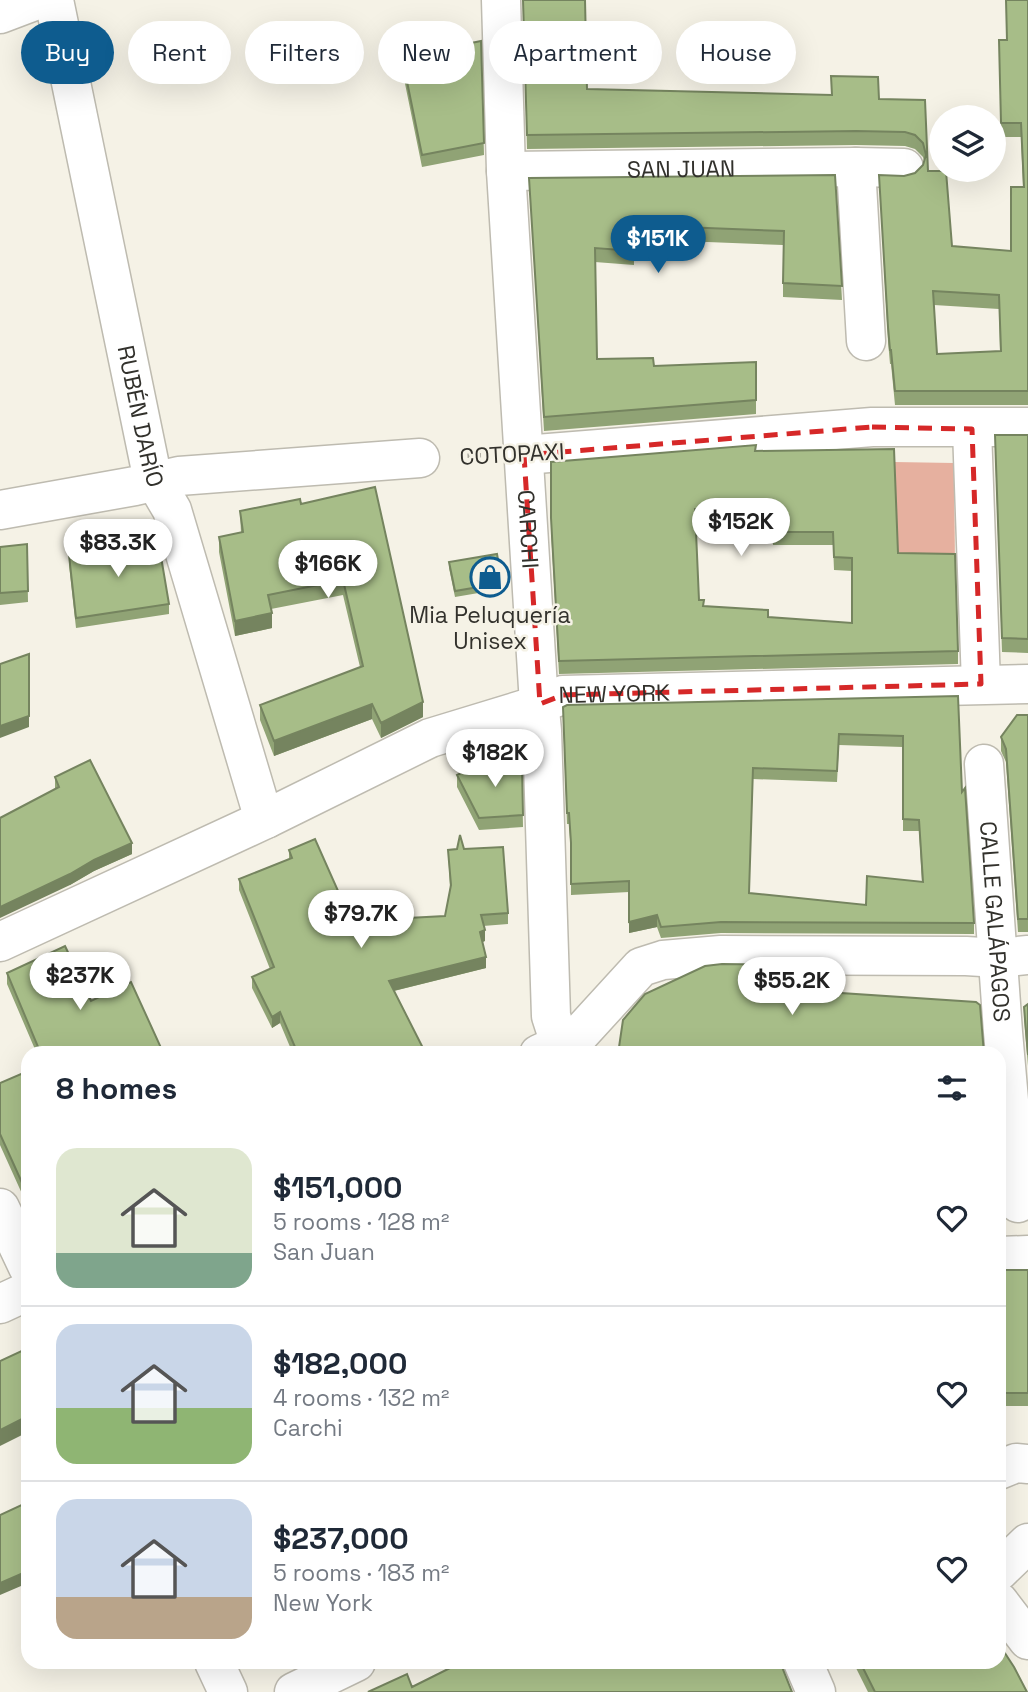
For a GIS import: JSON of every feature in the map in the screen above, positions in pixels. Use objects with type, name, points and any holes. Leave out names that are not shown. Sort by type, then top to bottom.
[{"type":"street","points":[[0,14],[37,0]]},
{"type":"street","name":"RUBÉN DARÍO","points":[[54,0],[150,466],[155,481],[172,510],[266,820]]},
{"type":"street","name":"CARCHI","points":[[501,0],[506,171],[542,732],[551,1016],[555,1046]]},
{"type":"street","points":[[856,167],[866,341]]},
{"type":"street","name":"SAN JUAN","points":[[506,171],[904,168]]},
{"type":"street","name":"COTOPAXI","points":[[524,455],[872,427],[1028,427]]},
{"type":"street","points":[[972,429],[981,684]]},
{"type":"street","points":[[0,510],[179,476],[420,458]]},
{"type":"street","name":"NEW YORK","points":[[0,942],[266,820],[429,738],[563,695],[1028,684]]},
{"type":"street","name":"CALLE GALÁPAGOS","points":[[984,764],[1013,957],[1003,1032],[1004,1046]]},
{"type":"street","points":[[562,1046],[578,1036],[641,968],[663,960],[721,955],[1013,957]]},
{"type":"street","name":"CALLE GALÁPAGOS","points":[[1006,1066],[1018,1203]]},
{"type":"street","points":[[0,1208],[21,1253]]},
{"type":"street","points":[[1006,1255],[1028,1255]]},
{"type":"street","points":[[0,1304],[21,1294]]},
{"type":"street","points":[[1006,1467],[1016,1463],[1028,1464]]},
{"type":"street","points":[[1006,1564],[1028,1543]]},
{"type":"street","points":[[1006,1611],[1028,1640]]},
{"type":"street","points":[[217,1669],[228,1692]]},
{"type":"street","points":[[294,1692],[342,1669]]},
{"type":"street","points":[[806,1669],[816,1692]]},
{"type":"path","name":"COTOPAXI","points":[[420,458],[513,453],[524,455]]},
{"type":"highlighted area","points":[[872,427],[972,429],[981,684],[563,695],[540,704],[524,455]]},
{"type":"shaded area","points":[[894,462],[954,463],[955,567],[898,572]]},
{"type":"building","points":[[523,0],[585,0],[585,21],[524,21]]},
{"type":"building","points":[[1006,0],[1028,0],[1028,391],[895,391],[888,327],[879,175],[904,176],[915,173],[923,165],[926,155],[923,143],[915,135],[905,132],[527,135],[525,84],[587,84],[587,89],[832,95],[831,76],[878,77],[879,99],[925,100],[929,182],[947,182],[952,246],[1011,251],[1011,187],[1024,187],[1021,123],[1006,123],[1006,105],[1001,105],[999,40],[1007,40]],"holes":[[[933,291],[999,295],[1001,351],[937,354]]]},
{"type":"building","points":[[481,41],[484,143],[422,155],[408,84],[475,84],[475,42]]},
{"type":"building","points":[[835,175],[842,286],[783,283],[784,231],[634,227],[634,251],[595,248],[597,359],[653,358],[654,366],[756,362],[756,400],[544,417],[529,178]]},
{"type":"building","points":[[995,435],[1028,435],[1028,639],[1002,638]]},
{"type":"building","points":[[756,445],[755,451],[894,449],[898,553],[955,554],[958,651],[559,661],[551,518],[551,462]],"holes":[[[695,509],[772,513],[773,532],[833,532],[834,557],[852,558],[852,623],[768,617],[768,610],[703,606],[704,600],[699,600]]]},
{"type":"building","points":[[375,487],[423,702],[381,723],[372,704],[274,741],[260,705],[363,666],[343,580],[268,595],[272,613],[235,621],[219,537],[243,532],[240,511],[300,499],[301,504]]},
{"type":"building","points":[[158,539],[169,604],[76,618],[69,555]]},
{"type":"building","points":[[27,544],[28,591],[0,593],[0,547]]},
{"type":"building","points":[[497,554],[502,583],[455,591],[449,562]]},
{"type":"building","points":[[29,654],[29,716],[0,726],[0,664]]},
{"type":"building","points":[[958,696],[962,792],[965,788],[974,923],[721,922],[661,927],[657,915],[629,922],[629,881],[571,884],[563,707]],"holes":[[[839,734],[903,736],[903,819],[919,820],[923,882],[867,876],[866,905],[749,893],[753,768],[837,771]]]},
{"type":"building","points":[[1017,715],[1028,715],[1028,919],[1018,919],[1006,749],[1001,737]]},
{"type":"building","points":[[503,758],[522,769],[523,815],[479,818],[457,775],[482,763]]},
{"type":"building","points":[[90,760],[132,843],[0,907],[0,818],[59,787],[55,777]]},
{"type":"building","points":[[460,835],[464,849],[503,847],[508,913],[481,915],[485,930],[480,932],[486,957],[389,981],[422,1046],[295,1046],[280,1012],[272,1017],[252,977],[274,967],[239,879],[292,858],[289,850],[315,839],[354,927],[370,920],[445,916],[451,885],[448,850],[457,849]]},
{"type":"building","points":[[65,946],[91,1001],[131,982],[160,1046],[38,1046],[7,973]]},
{"type":"building","points":[[813,965],[811,991],[976,1002],[980,1005],[983,1046],[619,1046],[623,1020],[645,994],[705,966]]},
{"type":"building","points":[[1028,1004],[1028,1055],[1024,1007]]},
{"type":"building","points":[[21,1074],[21,1180],[0,1134],[0,1083]]},
{"type":"building","points":[[1006,1270],[1028,1270],[1028,1393],[1006,1393]]},
{"type":"building","points":[[21,1351],[21,1420],[0,1430],[0,1361]]},
{"type":"building","points":[[21,1505],[21,1574],[0,1583],[0,1515]]},
{"type":"building","points":[[1006,1655],[1027,1692],[875,1692],[864,1669],[1006,1669]]},
{"type":"building","points":[[448,1669],[783,1669],[792,1692],[368,1692],[407,1674],[412,1687]]},
{"type":"place","name":"Mia Peluquería Unisex","points":[[490,577]]}]
